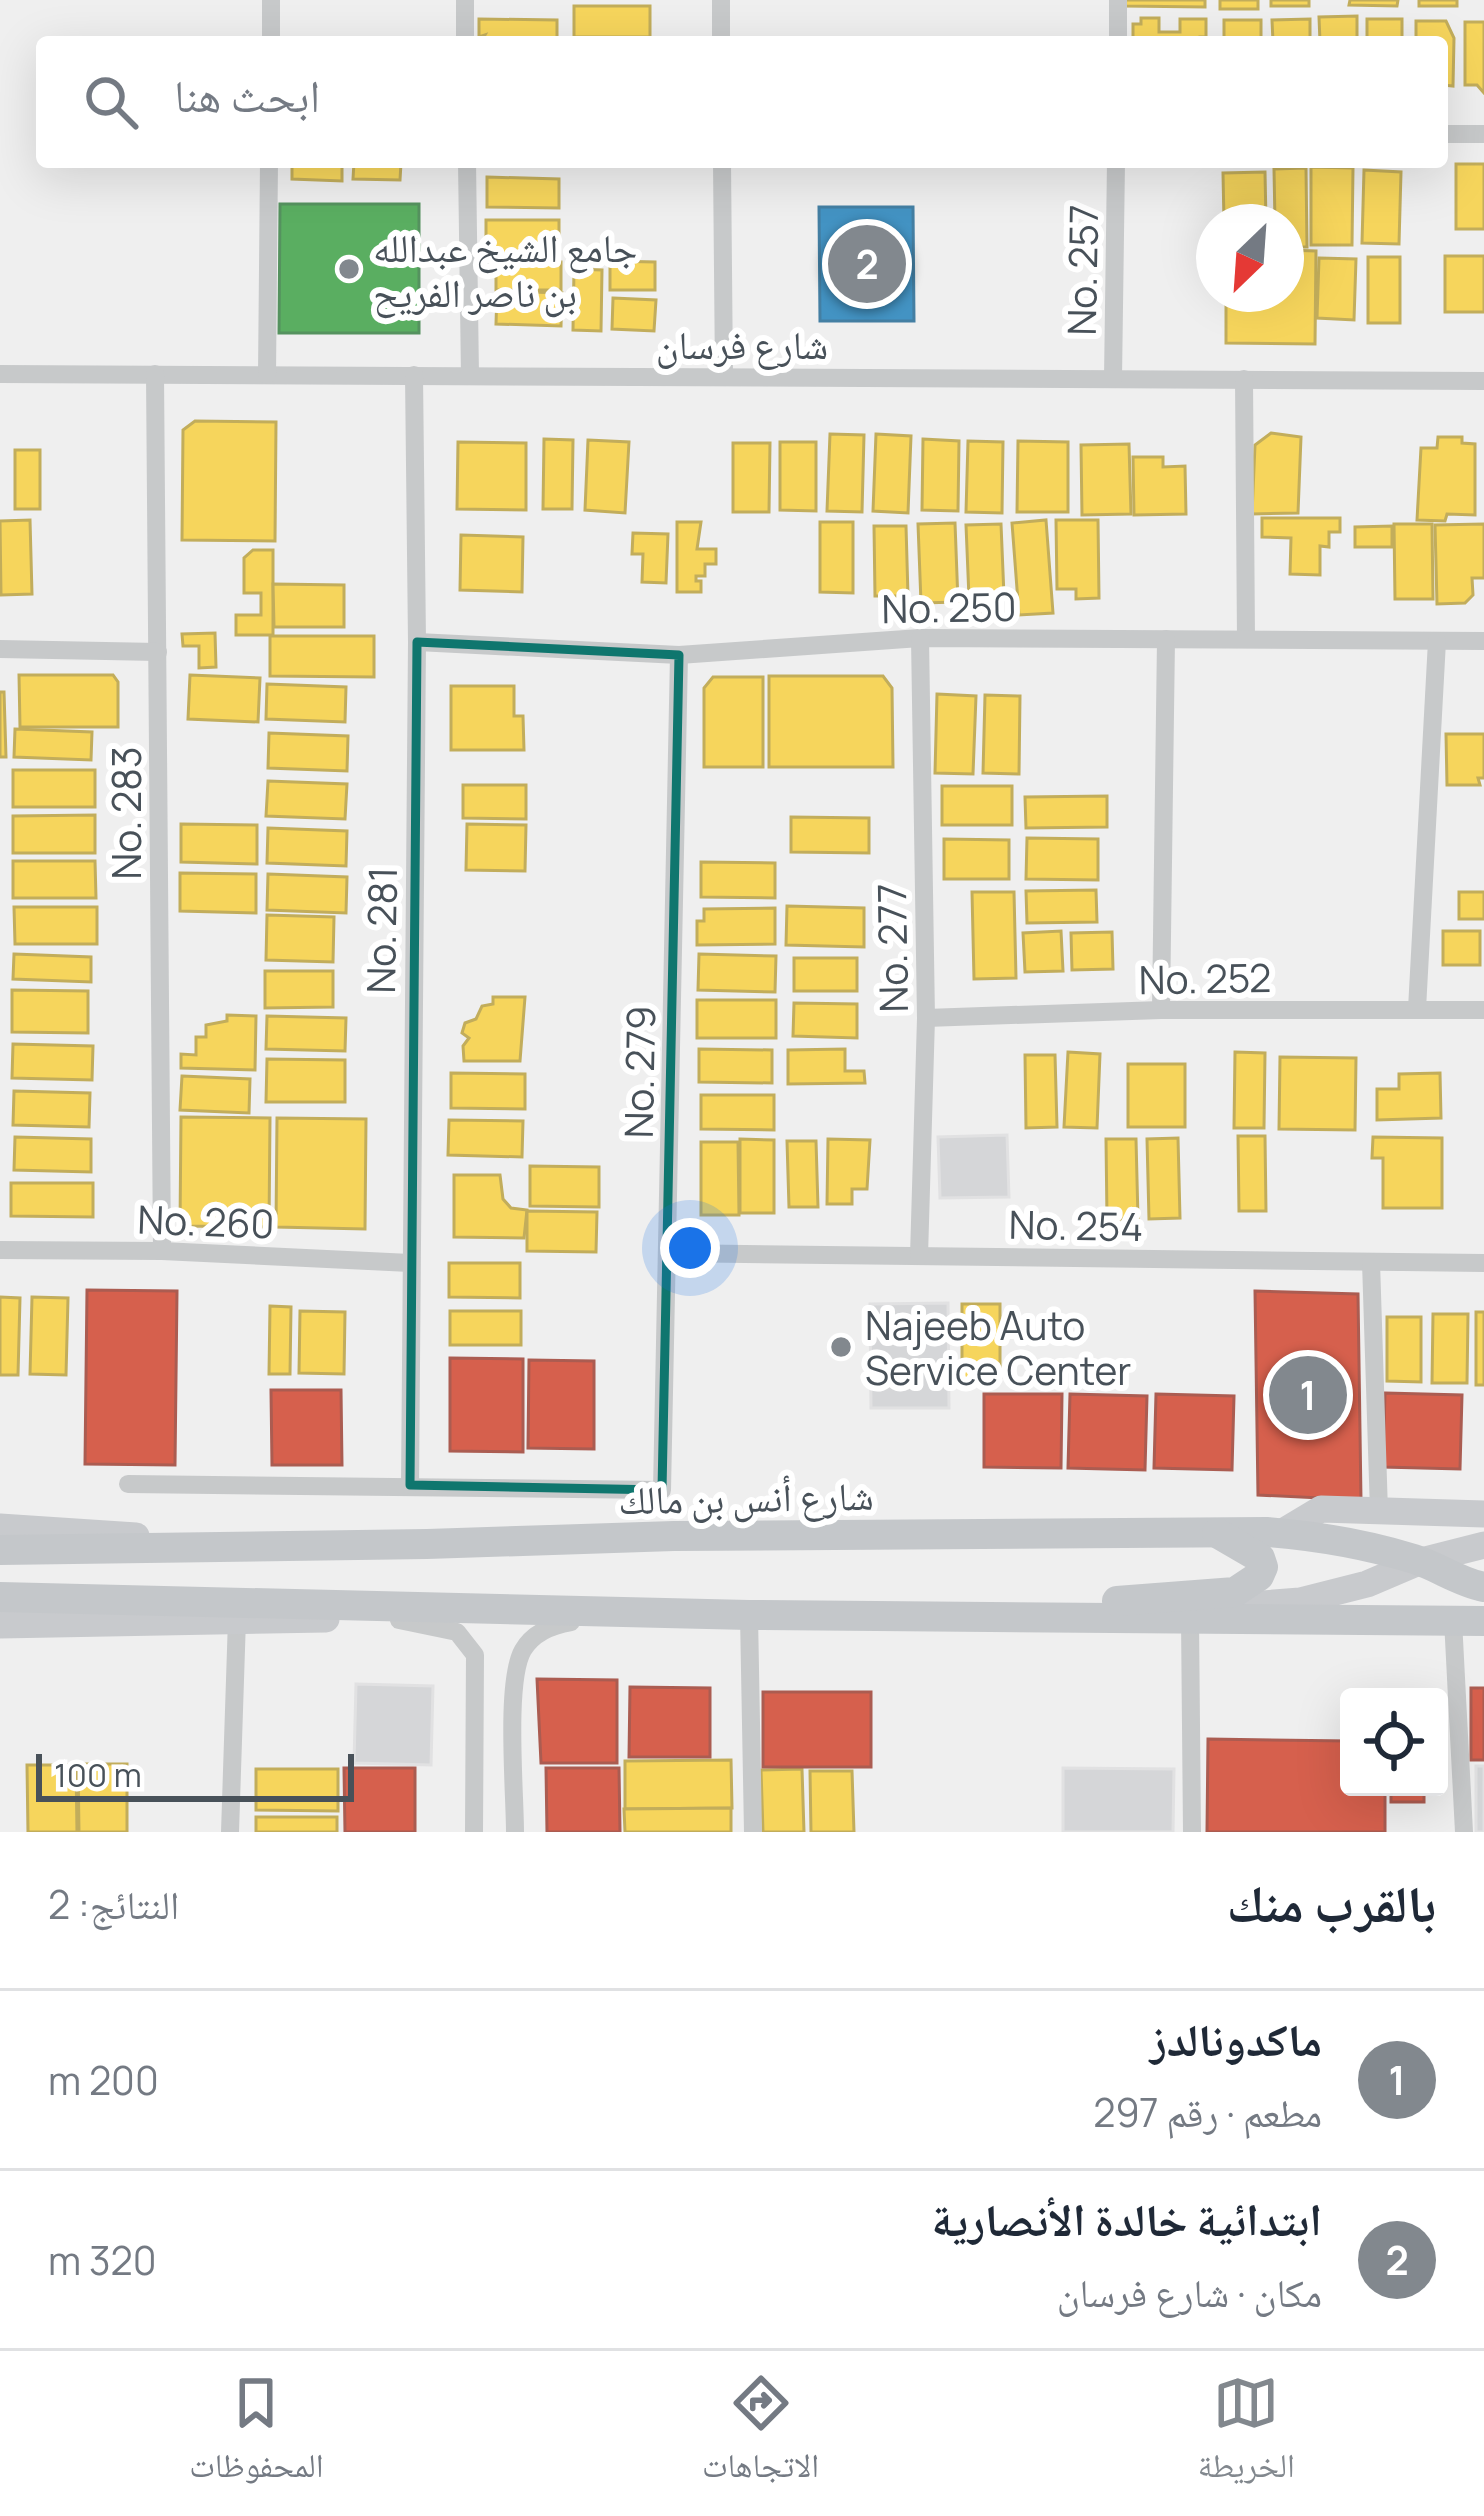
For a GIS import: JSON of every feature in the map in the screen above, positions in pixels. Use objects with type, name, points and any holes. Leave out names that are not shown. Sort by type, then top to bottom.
[{"type":"main road","points":[[1281,1533],[1321,1509],[1484,1514]]},
{"type":"main road","points":[[0,1526],[278,1546]]},
{"type":"main road","points":[[938,1616],[1235,1592],[1263,1568],[1251,1550],[1215,1532]]},
{"type":"main road","name":"شارع أنس بن مالك","points":[[0,1550],[674,1536],[1281,1533],[1338,1538],[1421,1561],[1465,1583],[1484,1586]]},
{"type":"main road","points":[[1064,1618],[1300,1601],[1484,1545]]},
{"type":"main road","points":[[0,1597],[749,1615],[1469,1621]]},
{"type":"main road","points":[[0,1624],[382,1618],[439,1604]]},
{"type":"street","points":[[271,0],[271,36]]},
{"type":"street","points":[[465,0],[465,36]]},
{"type":"street","points":[[721,0],[721,36]]},
{"type":"street","points":[[1118,0],[1118,36]]},
{"type":"street","points":[[1448,134],[1484,134]]},
{"type":"street","points":[[267,375],[269,168]]},
{"type":"street","points":[[467,168],[470,376]]},
{"type":"street","points":[[722,168],[724,377]]},
{"type":"street","name":"No. 257","points":[[1114,379],[1116,168]]},
{"type":"street","name":"شارع فرسان","points":[[0,374],[1484,381]]},
{"type":"street","name":"No. 283","points":[[155,374],[162,1251]]},
{"type":"street","name":"No. 281","points":[[410,1484],[417,642],[414,375]]},
{"type":"street","points":[[1244,380],[1246,639]]},
{"type":"street","name":"No. 250","points":[[417,642],[680,655],[920,638],[1484,641]]},
{"type":"street","name":"No. 277","points":[[920,638],[926,1018],[920,1256]]},
{"type":"street","points":[[1161,1010],[1166,638]]},
{"type":"street","points":[[1418,1009],[1437,641]]},
{"type":"street","points":[[0,649],[158,652]]},
{"type":"street","name":"No. 279","points":[[410,1484],[662,1490],[680,655]]},
{"type":"street","name":"No. 252","points":[[926,1018],[1161,1010],[1484,1010]]},
{"type":"street","name":"No. 260","points":[[0,1250],[162,1251],[410,1263]]},
{"type":"street","name":"No. 254","points":[[668,1253],[1484,1263]]},
{"type":"street","points":[[1371,1262],[1378,1512]]},
{"type":"street","points":[[128,1484],[410,1484]]},
{"type":"street","points":[[515,1832],[514,1675],[524,1648],[550,1625],[637,1611]]},
{"type":"street","points":[[749,1615],[753,1832]]},
{"type":"street","points":[[382,1618],[457,1631],[476,1655],[474,1832]]},
{"type":"street","points":[[230,1832],[238,1619]]},
{"type":"street","points":[[1190,1619],[1192,1832]]},
{"type":"street","points":[[1465,1832],[1469,1621]]},
{"type":"highlighted area","points":[[417,642],[679,655],[662,1490],[410,1485]]},
{"type":"building: سكن","points":[[1125,0],[1205,0],[1205,7],[1125,6]]},
{"type":"building: سكن","points":[[1220,0],[1258,0],[1258,9],[1220,9]]},
{"type":"building: سكن","points":[[1271,0],[1309,0],[1309,6],[1271,6]]},
{"type":"building: سكن","points":[[1350,0],[1398,0],[1397,6],[1349,5]]},
{"type":"building: سكن","points":[[1419,0],[1457,0],[1457,6],[1419,6]]},
{"type":"building: سكن","points":[[574,6],[650,6],[650,36],[574,36]]},
{"type":"building: سكن","points":[[1357,16],[1357,36],[1320,36],[1319,17]]},
{"type":"building: سكن","points":[[1141,18],[1159,18],[1159,32],[1180,32],[1180,19],[1206,19],[1206,36],[1133,36],[1133,24],[1141,24]]},
{"type":"building: سكن","points":[[479,19],[557,20],[557,36],[479,36]]},
{"type":"building: سكن","points":[[1310,19],[1310,36],[1273,36],[1272,20]]},
{"type":"building: سكن","points":[[1367,19],[1402,19],[1402,36],[1367,36]]},
{"type":"building: سكن","points":[[1224,20],[1261,20],[1261,36],[1224,36]]},
{"type":"building: سكن","points":[[1416,21],[1446,21],[1454,38],[1453,86],[1448,86],[1448,36],[1416,36]]},
{"type":"building: سكن","points":[[1465,22],[1484,22],[1484,93],[1477,85],[1465,85]]},
{"type":"building: سكن","points":[[1456,164],[1484,164],[1484,229],[1456,229]]},
{"type":"building: سكن","points":[[292,168],[342,168],[342,181],[292,179]]},
{"type":"building: سكن","points":[[354,168],[401,168],[400,180],[353,179]]},
{"type":"building: سكن","points":[[1306,168],[1307,247],[1304,204],[1275,204],[1274,169]]},
{"type":"building: سكن","points":[[1311,168],[1353,168],[1352,245],[1311,245]]},
{"type":"building: سكن","points":[[1364,170],[1401,172],[1399,244],[1362,243]]},
{"type":"building: سكن","points":[[1265,172],[1266,204],[1224,204],[1223,173]]},
{"type":"building: سكن","points":[[487,177],[559,179],[559,208],[487,207]]},
{"type":"building: سكن","points":[[486,220],[559,220],[559,253],[486,254]]},
{"type":"building: سكن","points":[[1304,251],[1316,251],[1315,344],[1226,343],[1226,312],[1304,312]]},
{"type":"building: سكن","points":[[1445,256],[1484,256],[1484,312],[1445,312]]},
{"type":"building: سكن","points":[[1368,257],[1400,257],[1400,323],[1368,323]]},
{"type":"building: سكن","points":[[1319,258],[1356,259],[1354,320],[1317,318]]},
{"type":"building: سكن","points":[[610,261],[655,262],[655,290],[610,290]]},
{"type":"building: سكن","points":[[496,262],[561,262],[561,290],[496,290]]},
{"type":"building: سكن","points":[[574,269],[602,270],[601,331],[573,330]]},
{"type":"building: سكن","points":[[497,291],[562,293],[561,326],[496,324]]},
{"type":"building: سكن","points":[[613,298],[656,300],[654,331],[612,329]]},
{"type":"building: سكن","points":[[195,421],[276,422],[275,541],[182,540],[183,430]]},
{"type":"building: سكن","points":[[1271,433],[1301,437],[1298,513],[1252,514],[1255,445]]},
{"type":"building: سكن","points":[[830,434],[864,435],[862,512],[827,511]]},
{"type":"building: سكن","points":[[876,434],[911,436],[908,513],[873,511]]},
{"type":"building: سكن","points":[[1438,437],[1462,437],[1462,443],[1475,444],[1475,515],[1417,520],[1421,448],[1437,448]]},
{"type":"building: سكن","points":[[544,439],[573,440],[572,509],[543,509]]},
{"type":"building: سكن","points":[[923,439],[959,441],[958,511],[922,510]]},
{"type":"building: سكن","points":[[588,440],[629,442],[625,513],[585,510]]},
{"type":"building: سكن","points":[[968,441],[1003,442],[1002,513],[966,512]]},
{"type":"building: سكن","points":[[1018,441],[1068,442],[1068,512],[1017,512]]},
{"type":"building: سكن","points":[[458,442],[526,443],[526,510],[457,509]]},
{"type":"building: سكن","points":[[780,442],[816,442],[816,511],[780,510]]},
{"type":"building: سكن","points":[[733,443],[770,443],[769,512],[733,512]]},
{"type":"building: سكن","points":[[1129,444],[1131,514],[1082,515],[1081,445]]},
{"type":"building: سكن","points":[[15,450],[40,450],[40,509],[15,509]]},
{"type":"building: سكن","points":[[1133,457],[1163,457],[1163,467],[1185,466],[1186,514],[1134,515]]},
{"type":"building: سكن","points":[[1262,518],[1340,518],[1340,532],[1329,532],[1329,547],[1320,546],[1320,575],[1290,574],[1291,538],[1262,537]]},
{"type":"building: سكن","points":[[30,520],[32,594],[1,595],[0,521]]},
{"type":"building: سكن","points":[[1046,520],[1053,613],[1019,615],[1012,523]]},
{"type":"building: سكن","points":[[1056,520],[1098,520],[1099,598],[1076,599],[1076,589],[1057,589]]},
{"type":"building: سكن","points":[[677,522],[701,522],[697,549],[716,549],[716,564],[705,564],[705,576],[696,576],[701,592],[677,592]]},
{"type":"building: سكن","points":[[820,522],[853,522],[853,593],[820,592]]},
{"type":"building: سكن","points":[[955,523],[958,602],[921,603],[918,524]]},
{"type":"building: سكن","points":[[1001,524],[1004,596],[969,598],[966,525]]},
{"type":"building: سكن","points":[[1394,524],[1432,524],[1433,599],[1395,599]]},
{"type":"building: سكن","points":[[1484,524],[1484,578],[1472,578],[1473,595],[1465,603],[1437,604],[1435,525]]},
{"type":"building: سكن","points":[[874,526],[906,526],[908,596],[875,596]]},
{"type":"building: سكن","points":[[1392,526],[1392,547],[1355,547],[1355,527]]},
{"type":"building: سكن","points":[[633,533],[668,534],[666,583],[642,582],[643,554],[632,554]]},
{"type":"building: سكن","points":[[461,535],[523,537],[522,592],[460,590]]},
{"type":"building: سكن","points":[[253,550],[273,550],[273,635],[236,635],[236,615],[261,615],[261,593],[244,593],[244,558]]},
{"type":"building: سكن","points":[[273,584],[344,585],[344,627],[274,627]]},
{"type":"building: سكن","points":[[215,633],[216,667],[199,668],[199,646],[183,646],[182,634]]},
{"type":"building: سكن","points":[[270,636],[374,636],[374,677],[270,676]]},
{"type":"building: سكن","points":[[19,675],[113,675],[118,682],[118,727],[20,727]]},
{"type":"building: سكن","points":[[190,675],[260,678],[258,722],[188,719]]},
{"type":"building: سكن","points":[[769,676],[883,676],[892,688],[893,767],[769,767]]},
{"type":"building: سكن","points":[[713,677],[763,677],[763,767],[704,767],[704,688]]},
{"type":"building: سكن","points":[[267,684],[346,687],[345,722],[266,719]]},
{"type":"building: سكن","points":[[451,686],[514,686],[514,716],[523,716],[524,750],[451,750]]},
{"type":"building: سكن","points":[[0,692],[4,692],[6,757],[0,757]]},
{"type":"building: سكن","points":[[937,694],[976,696],[973,774],[935,773]]},
{"type":"building: سكن","points":[[985,695],[1020,696],[1019,774],[983,773]]},
{"type":"building: سكن","points":[[15,729],[92,732],[91,760],[14,757]]},
{"type":"building: سكن","points":[[269,733],[348,736],[347,771],[268,768]]},
{"type":"building: سكن","points":[[1446,734],[1484,734],[1480,785],[1447,785]]},
{"type":"building: سكن","points":[[13,770],[95,770],[95,807],[13,807]]},
{"type":"building: سكن","points":[[268,781],[347,784],[345,819],[266,816]]},
{"type":"building: سكن","points":[[463,785],[526,785],[526,819],[463,818]]},
{"type":"building: سكن","points":[[942,786],[1012,786],[1012,825],[942,825]]},
{"type":"building: سكن","points":[[1107,796],[1107,827],[1026,828],[1025,797]]},
{"type":"building: سكن","points":[[95,815],[95,853],[13,853],[13,816]]},
{"type":"building: سكن","points":[[791,817],[869,818],[869,853],[791,852]]},
{"type":"building: سكن","points":[[181,824],[257,825],[257,864],[181,862]]},
{"type":"building: سكن","points":[[467,824],[526,825],[525,871],[466,870]]},
{"type":"building: سكن","points":[[268,828],[347,831],[346,866],[267,863]]},
{"type":"building: سكن","points":[[1027,838],[1098,839],[1098,880],[1026,879]]},
{"type":"building: سكن","points":[[944,839],[1009,840],[1009,879],[944,879]]},
{"type":"building: سكن","points":[[13,861],[95,861],[96,898],[13,898]]},
{"type":"building: سكن","points":[[701,862],[775,863],[775,898],[701,897]]},
{"type":"building: سكن","points":[[180,873],[256,874],[256,913],[180,911]]},
{"type":"building: سكن","points":[[268,874],[347,877],[346,913],[267,910]]},
{"type":"building: سكن","points":[[1096,890],[1097,922],[1027,923],[1026,891]]},
{"type":"building: سكن","points":[[972,892],[1014,892],[1016,978],[974,979]]},
{"type":"building: سكن","points":[[1459,892],[1484,892],[1484,919],[1459,919]]},
{"type":"building: سكن","points":[[787,906],[864,908],[864,947],[786,945]]},
{"type":"building: سكن","points":[[14,907],[97,907],[97,944],[15,944]]},
{"type":"building: سكن","points":[[775,908],[775,944],[697,945],[697,921],[704,921],[704,909]]},
{"type":"building: سكن","points":[[267,915],[334,917],[333,962],[266,960]]},
{"type":"building: سكن","points":[[1061,931],[1063,971],[1025,972],[1023,933]]},
{"type":"building: سكن","points":[[1443,931],[1480,931],[1480,965],[1443,965]]},
{"type":"building: سكن","points":[[1112,932],[1113,969],[1072,970],[1071,933]]},
{"type":"building: سكن","points":[[14,954],[91,957],[91,982],[13,979]]},
{"type":"building: سكن","points":[[699,954],[776,956],[775,992],[698,990]]},
{"type":"building: سكن","points":[[794,958],[857,958],[857,991],[794,991]]},
{"type":"building: سكن","points":[[265,971],[333,971],[333,1007],[265,1008]]},
{"type":"building: سكن","points":[[12,990],[88,991],[88,1033],[12,1032]]},
{"type":"building: سكن","points":[[493,997],[525,997],[520,1061],[464,1061],[463,1046],[469,1038],[462,1033],[465,1023],[476,1019],[482,1006],[493,1004]]},
{"type":"building: سكن","points":[[697,1000],[776,1000],[776,1038],[697,1038]]},
{"type":"building: سكن","points":[[794,1003],[857,1004],[857,1038],[793,1036]]},
{"type":"building: سكن","points":[[227,1015],[256,1016],[255,1070],[181,1068],[181,1054],[196,1055],[196,1037],[206,1037],[206,1025],[227,1021]]},
{"type":"building: سكن","points":[[267,1016],[346,1018],[345,1051],[266,1049]]},
{"type":"building: سكن","points":[[13,1044],[93,1046],[92,1080],[12,1078]]},
{"type":"building: سكن","points":[[699,1049],[772,1050],[772,1083],[699,1082]]},
{"type":"building: سكن","points":[[845,1049],[845,1071],[864,1071],[865,1083],[788,1084],[788,1050]]},
{"type":"building: سكن","points":[[1068,1052],[1100,1054],[1097,1128],[1064,1127]]},
{"type":"building: سكن","points":[[1235,1052],[1265,1053],[1264,1128],[1234,1128]]},
{"type":"building: سكن","points":[[1025,1055],[1055,1055],[1057,1127],[1026,1128]]},
{"type":"building: سكن","points":[[1280,1057],[1356,1058],[1355,1130],[1279,1129]]},
{"type":"building: سكن","points":[[267,1059],[345,1060],[345,1102],[266,1102]]},
{"type":"building: سكن","points":[[1128,1064],[1185,1064],[1185,1127],[1128,1127]]},
{"type":"building: سكن","points":[[451,1073],[525,1074],[525,1109],[451,1108]]},
{"type":"building: سكن","points":[[1440,1073],[1441,1118],[1377,1120],[1377,1089],[1399,1089],[1399,1074]]},
{"type":"building: سكن","points":[[182,1076],[250,1079],[249,1113],[180,1110]]},
{"type":"building: سكن","points":[[14,1091],[90,1093],[89,1127],[13,1125]]},
{"type":"building: سكن","points":[[701,1095],[774,1095],[774,1130],[701,1129]]},
{"type":"building: سكن","points":[[181,1117],[270,1118],[269,1227],[180,1226]]},
{"type":"building: سكن","points":[[277,1118],[366,1119],[365,1229],[276,1227]]},
{"type":"building: سكن","points":[[449,1120],[523,1121],[522,1157],[448,1155]]},
{"type":"building: سكن","points":[[1238,1136],[1265,1136],[1266,1211],[1239,1211]]},
{"type":"building: سكن","points":[[15,1137],[91,1139],[91,1172],[14,1170]]},
{"type":"building: سكن","points":[[1373,1137],[1442,1138],[1442,1208],[1383,1208],[1383,1158],[1372,1158]]},
{"type":"building: سكن","points":[[1178,1138],[1180,1218],[1149,1219],[1147,1139]]},
{"type":"building: سكن","points":[[740,1139],[774,1140],[774,1213],[740,1213]]},
{"type":"building: سكن","points":[[828,1139],[870,1140],[867,1189],[852,1189],[852,1204],[827,1204]]},
{"type":"building: سكن","points":[[1106,1139],[1136,1139],[1138,1219],[1107,1219]]},
{"type":"building: سكن","points":[[787,1141],[816,1141],[818,1207],[789,1207]]},
{"type":"building: سكن","points":[[701,1142],[738,1142],[739,1215],[701,1215]]},
{"type":"building: سكن","points":[[530,1166],[599,1167],[599,1207],[530,1206]]},
{"type":"building: سكن","points":[[454,1175],[500,1175],[503,1199],[511,1208],[527,1210],[524,1238],[454,1237]]},
{"type":"building: سكن","points":[[11,1183],[93,1183],[93,1217],[11,1216]]},
{"type":"building: سكن","points":[[527,1211],[597,1212],[596,1252],[527,1251]]},
{"type":"building: سكن","points":[[449,1263],[520,1263],[520,1298],[449,1297]]},
{"type":"building: سكن","points":[[0,1297],[20,1298],[18,1375],[0,1375]]},
{"type":"building: سكن","points":[[32,1297],[68,1298],[66,1375],[30,1374]]},
{"type":"building: سكن","points":[[962,1304],[1000,1304],[1000,1380],[962,1380]]},
{"type":"building: سكن","points":[[270,1306],[291,1307],[290,1374],[269,1374]]},
{"type":"building: سكن","points":[[300,1311],[345,1312],[344,1374],[299,1373]]},
{"type":"building: سكن","points":[[450,1311],[521,1311],[521,1345],[450,1345]]},
{"type":"building: سكن","points":[[1476,1312],[1484,1312],[1484,1385],[1476,1385]]},
{"type":"building: سكن","points":[[1433,1314],[1468,1314],[1467,1383],[1432,1383]]},
{"type":"building: سكن","points":[[1387,1317],[1421,1317],[1421,1382],[1387,1381]]},
{"type":"building: سكن","points":[[731,1760],[732,1808],[625,1809],[625,1761]]},
{"type":"building: سكن","points":[[78,1764],[127,1764],[127,1832],[79,1832]]},
{"type":"building: سكن","points":[[27,1765],[76,1765],[77,1832],[28,1832]]},
{"type":"building: سكن","points":[[256,1769],[338,1769],[338,1811],[256,1810]]},
{"type":"building: سكن","points":[[802,1769],[804,1832],[763,1832],[761,1770]]},
{"type":"building: سكن","points":[[810,1771],[852,1771],[854,1832],[811,1832]]},
{"type":"building: سكن","points":[[731,1808],[731,1832],[625,1832],[624,1809]]},
{"type":"building: سكن","points":[[256,1817],[337,1817],[337,1832],[256,1832]]},
{"type":"building: متاجر","points":[[87,1290],[177,1291],[175,1465],[85,1464]]},
{"type":"building: متاجر","points":[[1255,1291],[1358,1294],[1361,1500],[1258,1495]]},
{"type":"building: متاجر","points":[[450,1358],[523,1359],[523,1452],[450,1451]]},
{"type":"building: متاجر","points":[[529,1360],[594,1361],[594,1449],[528,1448]]},
{"type":"building: متاجر","points":[[271,1390],[341,1390],[342,1465],[272,1465]]},
{"type":"building: متاجر","points":[[1385,1393],[1462,1395],[1460,1469],[1383,1467]]},
{"type":"building: متاجر","points":[[984,1394],[1062,1394],[1061,1468],[984,1467]]},
{"type":"building: متاجر","points":[[1070,1394],[1147,1396],[1145,1470],[1068,1468]]},
{"type":"building: متاجر","points":[[1156,1394],[1234,1396],[1232,1470],[1154,1468]]},
{"type":"building: متاجر","points":[[537,1679],[617,1680],[617,1763],[541,1763]]},
{"type":"building: متاجر","points":[[630,1687],[710,1688],[710,1757],[629,1757]]},
{"type":"building: متاجر","points":[[1471,1688],[1484,1688],[1484,1760],[1471,1760]]},
{"type":"building: متاجر","points":[[763,1692],[871,1692],[871,1767],[763,1767]]},
{"type":"building: متاجر","points":[[1208,1739],[1340,1741],[1340,1796],[1385,1796],[1385,1832],[1207,1832]]},
{"type":"building: متاجر","points":[[344,1768],[415,1768],[415,1832],[345,1832]]},
{"type":"building: متاجر","points":[[546,1768],[619,1768],[620,1832],[547,1832]]},
{"type":"building: متاجر","points":[[1391,1796],[1424,1796],[1424,1802],[1391,1802]]},
{"type":"building: مدارس","points":[[819,207],[913,207],[914,321],[820,321]]},
{"type":"building: مرافق عامة","name":"جامع الشيخ عبدالله بن ناصر الفريح","points":[[280,204],[419,204],[419,333],[279,333]]},
{"type":"building: أخرى","points":[[1007,1135],[1009,1197],[940,1198],[938,1137]]},
{"type":"building: أخرى","points":[[948,1303],[949,1408],[871,1408],[870,1304]]},
{"type":"building: أخرى","points":[[356,1684],[433,1686],[431,1765],[354,1763]]},
{"type":"building: أخرى","points":[[1476,1766],[1484,1766],[1484,1832],[1476,1832]]},
{"type":"building: أخرى","points":[[1063,1768],[1174,1769],[1173,1832],[1063,1832]]},
{"type":"place","name":"ابتدائية خالدة الأنصارية","points":[[867,264]]},
{"type":"place","name":"جامع الشيخ عبدالله بن ناصر الفريح","points":[[349,269]]},
{"type":"place","name":"Najeeb Auto Service Center","points":[[841,1347]]},
{"type":"place","name":"ماكدونالدز","points":[[1308,1395]]}]
